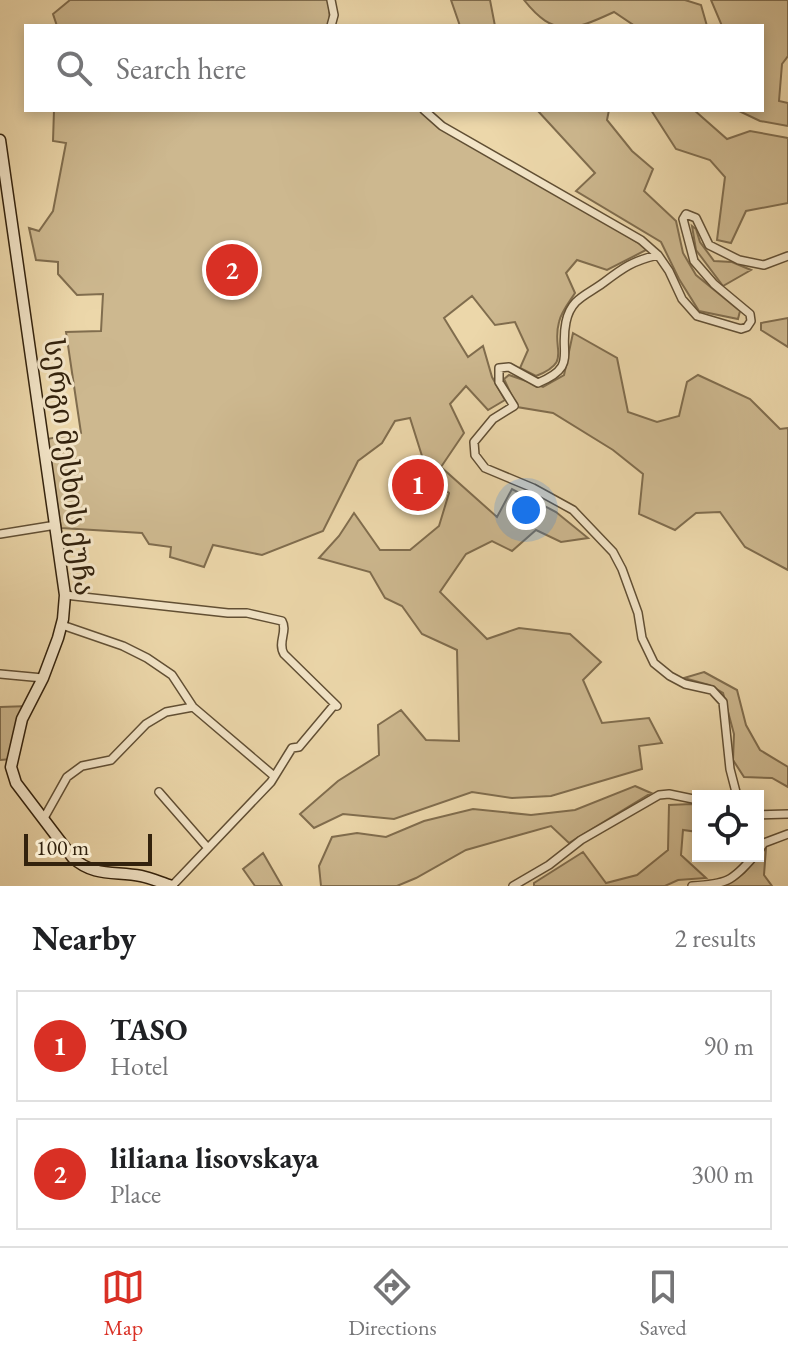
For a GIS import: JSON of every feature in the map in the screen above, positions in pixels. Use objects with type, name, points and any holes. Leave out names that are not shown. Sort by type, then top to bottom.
[{"type":"street","points":[[331,0],[334,15],[332,24]]},
{"type":"street","points":[[426,112],[442,126],[641,240],[658,255],[682,299],[697,316],[741,329],[751,321],[750,314],[714,284],[694,261],[683,219],[686,214],[696,218],[709,245],[739,260],[764,265],[788,256]]},
{"type":"street","name":"სერგი მესხის ქუჩა","points":[[0,143],[65,595],[62,625],[43,678],[22,719],[11,767],[16,783],[83,867],[109,874],[140,876],[172,886]]},
{"type":"street","points":[[658,255],[637,260],[579,296],[566,320],[564,363],[556,375],[538,383],[509,367],[499,368],[499,382],[514,406],[493,419],[474,442],[475,455],[485,468],[533,488],[573,510],[613,552],[638,613],[642,638],[654,663],[685,684],[712,690],[723,702],[730,769],[735,790]]},
{"type":"street","points":[[0,534],[56,525]]},
{"type":"street","points":[[65,595],[247,613],[282,621],[285,627],[280,645],[284,654],[336,705],[299,747],[292,748],[274,776],[172,886]]},
{"type":"street","points":[[62,625],[147,658],[172,675],[193,707],[274,776]]},
{"type":"street","points":[[0,674],[43,678]]},
{"type":"street","points":[[44,818],[67,777],[82,766],[111,760],[146,724],[166,712],[193,707]]},
{"type":"street","points":[[159,792],[207,847]]},
{"type":"street","points":[[513,886],[549,865],[581,840],[659,795],[692,799]]},
{"type":"street","points":[[764,815],[788,814]]},
{"type":"street","points":[[764,843],[788,834]]},
{"type":"street","points":[[692,886],[724,884],[738,875],[749,862]]},
{"type":"shaded area","points":[[70,0],[329,0],[330,24],[56,24],[53,14]]},
{"type":"shaded area","points":[[451,0],[490,0],[495,24],[459,24]]},
{"type":"shaded area","points":[[524,0],[685,0],[701,5],[706,24],[632,24],[614,12],[584,24],[551,24]]},
{"type":"shaded area","points":[[711,0],[788,0],[788,56],[782,64],[779,101],[788,103],[788,126],[760,121],[741,112],[764,112],[764,24],[721,24]]},
{"type":"shaded area","points":[[54,112],[425,112],[648,249],[607,270],[577,260],[566,273],[575,293],[559,322],[557,360],[547,371],[536,376],[520,368],[528,350],[515,322],[495,325],[472,296],[444,318],[468,357],[483,346],[492,377],[505,400],[488,410],[466,386],[450,404],[464,433],[441,467],[497,517],[512,489],[556,512],[588,538],[561,542],[536,530],[512,551],[492,541],[466,554],[440,592],[487,639],[519,628],[570,634],[601,662],[583,680],[602,723],[649,718],[662,743],[639,746],[642,769],[551,796],[512,798],[472,792],[394,819],[343,814],[314,828],[300,814],[338,781],[379,755],[378,725],[401,710],[426,740],[459,741],[457,650],[422,634],[402,606],[385,598],[370,572],[319,558],[354,513],[380,550],[410,550],[439,526],[449,493],[428,475],[410,418],[395,421],[382,443],[358,461],[323,531],[262,555],[213,545],[204,567],[170,557],[171,547],[149,544],[142,533],[61,528],[47,439],[81,433],[66,332],[101,331],[103,294],[77,295],[58,274],[58,262],[36,260],[29,228],[39,231],[53,211],[66,143],[53,141]]},
{"type":"shaded area","points":[[539,112],[609,112],[607,120],[632,151],[653,169],[644,191],[676,221],[683,253],[696,275],[740,311],[738,319],[699,311],[661,242],[576,191],[595,173]]},
{"type":"shaded area","points":[[652,112],[696,112],[727,139],[750,131],[788,138],[788,203],[746,211],[731,243],[717,240],[725,177],[710,160],[676,149]]},
{"type":"shaded area","points":[[692,226],[714,261],[732,262],[751,270],[723,286],[696,250]]},
{"type":"shaded area","points":[[788,318],[788,347],[761,330],[761,323]]},
{"type":"shaded area","points":[[573,333],[617,358],[628,412],[657,422],[679,416],[687,382],[698,375],[750,399],[780,429],[788,428],[788,570],[745,547],[720,512],[696,513],[675,530],[639,514],[643,474],[613,450],[553,413],[517,407],[504,379],[509,375],[543,387],[564,375]]},
{"type":"shaded area","points":[[704,672],[737,690],[746,725],[760,750],[788,767],[788,787],[772,778],[744,777],[733,760],[734,734],[723,693],[709,685],[684,678]]},
{"type":"shaded area","points":[[29,706],[12,759],[0,760],[0,707]]},
{"type":"shaded area","points":[[635,786],[651,793],[569,843],[551,826],[466,850],[397,886],[321,886],[319,866],[332,837],[357,833],[386,837],[424,821],[473,809],[531,815],[575,810]]},
{"type":"shaded area","points":[[692,804],[692,831],[683,830],[681,855],[706,878],[678,880],[665,886],[534,886],[534,883],[583,852],[606,883],[637,875],[668,850],[669,805]]},
{"type":"shaded area","points":[[766,848],[764,875],[772,886],[725,886],[754,862],[764,862]]},
{"type":"shaded area","points":[[263,853],[282,886],[255,886],[243,869]]},
{"type":"place","name":"liliana lisovskaya","points":[[232,270]]},
{"type":"place","name":"TASO","points":[[418,485]]}]
